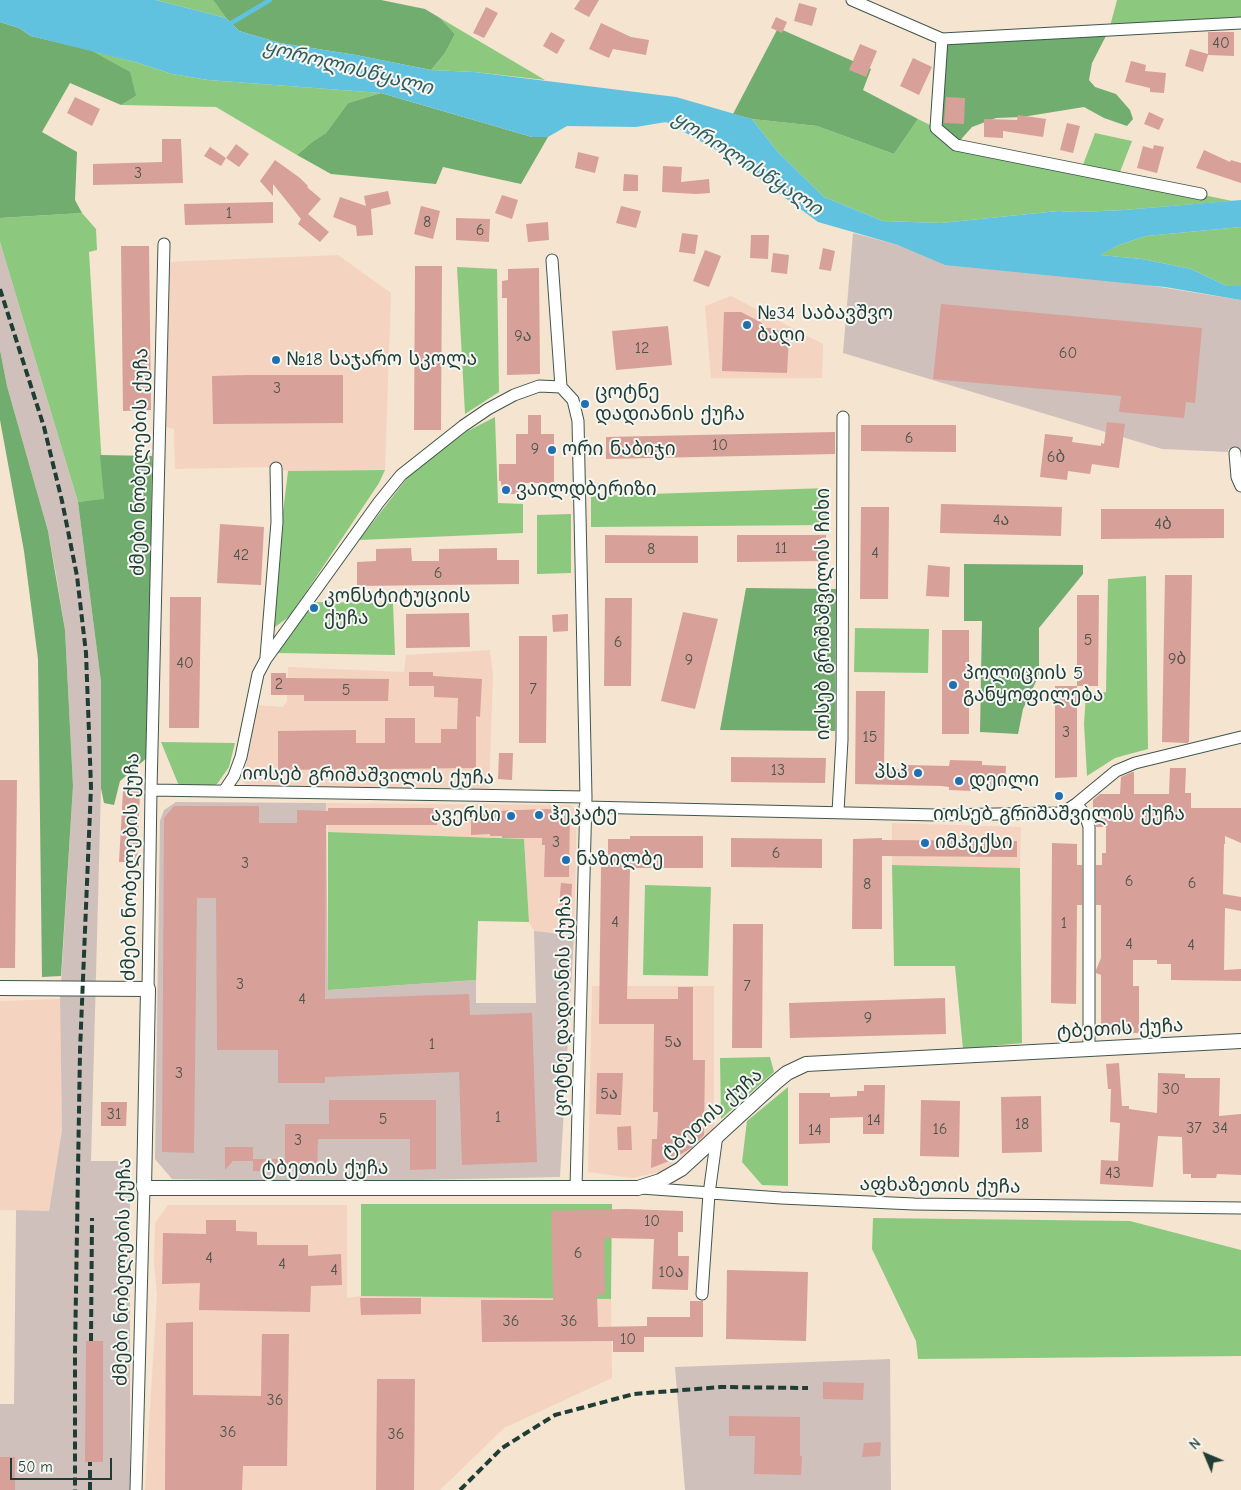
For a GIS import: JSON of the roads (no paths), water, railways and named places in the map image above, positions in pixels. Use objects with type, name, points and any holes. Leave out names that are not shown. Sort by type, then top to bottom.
[{"type":"street","points":[[852,0],[942,39],[1241,23]]},
{"type":"street","points":[[942,39],[936,128],[956,145],[1201,194]]},
{"type":"street","name":"ძმები ნობელების ქუჩა","points":[[136,1490],[164,244]]},
{"type":"street","name":"ცოტნე დადიანის ქუჩა","points":[[552,260],[562,387],[573,400],[578,421],[585,802],[576,1188]]},
{"type":"street","points":[[224,791],[234,776],[241,757],[258,674],[266,659],[401,475],[463,426],[514,395],[539,386],[562,387]]},
{"type":"street","name":"იოსებ გრიშაშვილის ჩიხი","points":[[838,812],[842,740],[842,416]]},
{"type":"street","points":[[1235,453],[1237,477],[1241,486]]},
{"type":"street","points":[[266,659],[277,522],[276,468]]},
{"type":"street","name":"იოსებ გრიშაშვილის ქუჩა","points":[[151,790],[585,802],[936,815],[1024,815],[1058,813],[1067,810],[1116,771],[1135,763],[1241,737]]},
{"type":"street","points":[[1076,804],[1085,814],[1089,827],[1089,1049]]},
{"type":"street","points":[[0,988],[148,989]]},
{"type":"street","name":"ტბეთის ქუჩა","points":[[144,1188],[638,1188],[660,1181],[681,1169],[787,1073],[806,1064],[1241,1041]]},
{"type":"street","points":[[702,1294],[709,1194],[717,1135]]},
{"type":"street","name":"აფხაზეთის ქუჩა","points":[[638,1188],[709,1194],[914,1204],[1241,1208]]},
{"type":"water","name":"ყოროლისწყალი","points":[[0,0],[156,0],[226,18],[239,31],[280,43],[356,55],[431,70],[474,72],[676,97],[752,119],[777,151],[824,197],[883,221],[941,223],[1058,211],[1124,210],[1241,200],[1241,227],[1146,236],[1119,245],[1100,255],[1142,259],[1191,269],[1227,286],[1241,286],[1241,300],[1165,287],[945,265],[898,245],[818,222],[731,158],[666,122],[636,127],[567,126],[548,137],[532,137],[381,93],[208,80],[172,74],[135,62],[31,36],[19,28],[0,22]]},
{"type":"waterway","points":[[228,25],[270,0]]},
{"type":"railway","points":[[0,289],[44,427],[62,501],[77,576],[86,653],[91,787],[80,1051],[75,1352],[75,1490]]},
{"type":"railway","points":[[91,1341],[92,1218]]},
{"type":"railway","points":[[460,1490],[502,1448],[555,1415],[634,1394],[721,1387],[808,1388]]},
{"type":"railway","points":[[90,1462],[90,1490]]},
{"type":"place","name":"№34 საბავშვო ბაღი","points":[[747,325]]},
{"type":"place","name":"№18 საჯარო სკოლა","points":[[276,360]]},
{"type":"place","name":"ცოტნე დადიანის ქუჩა","points":[[585,404]]},
{"type":"place","name":"ორი ნაბიჯი","points":[[552,450]]},
{"type":"place","name":"ვაილდბერიზი","points":[[506,490]]},
{"type":"place","name":"კონსტიტუციის ქუჩა","points":[[314,608]]},
{"type":"place","name":"პოლიციის 5 განყოფილება","points":[[953,685]]},
{"type":"place","name":"პსპ","points":[[918,773]]},
{"type":"place","name":"დეილი","points":[[959,781]]},
{"type":"place","name":"იოსებ გრიშაშვილის ქუჩა","points":[[1059,796]]},
{"type":"place","name":"ჰეკატე","points":[[539,815]]},
{"type":"place","name":"ავერსი","points":[[511,816]]},
{"type":"place","name":"იმპექსი","points":[[925,843]]},
{"type":"place","name":"ნაზილბე","points":[[566,860]]}]
